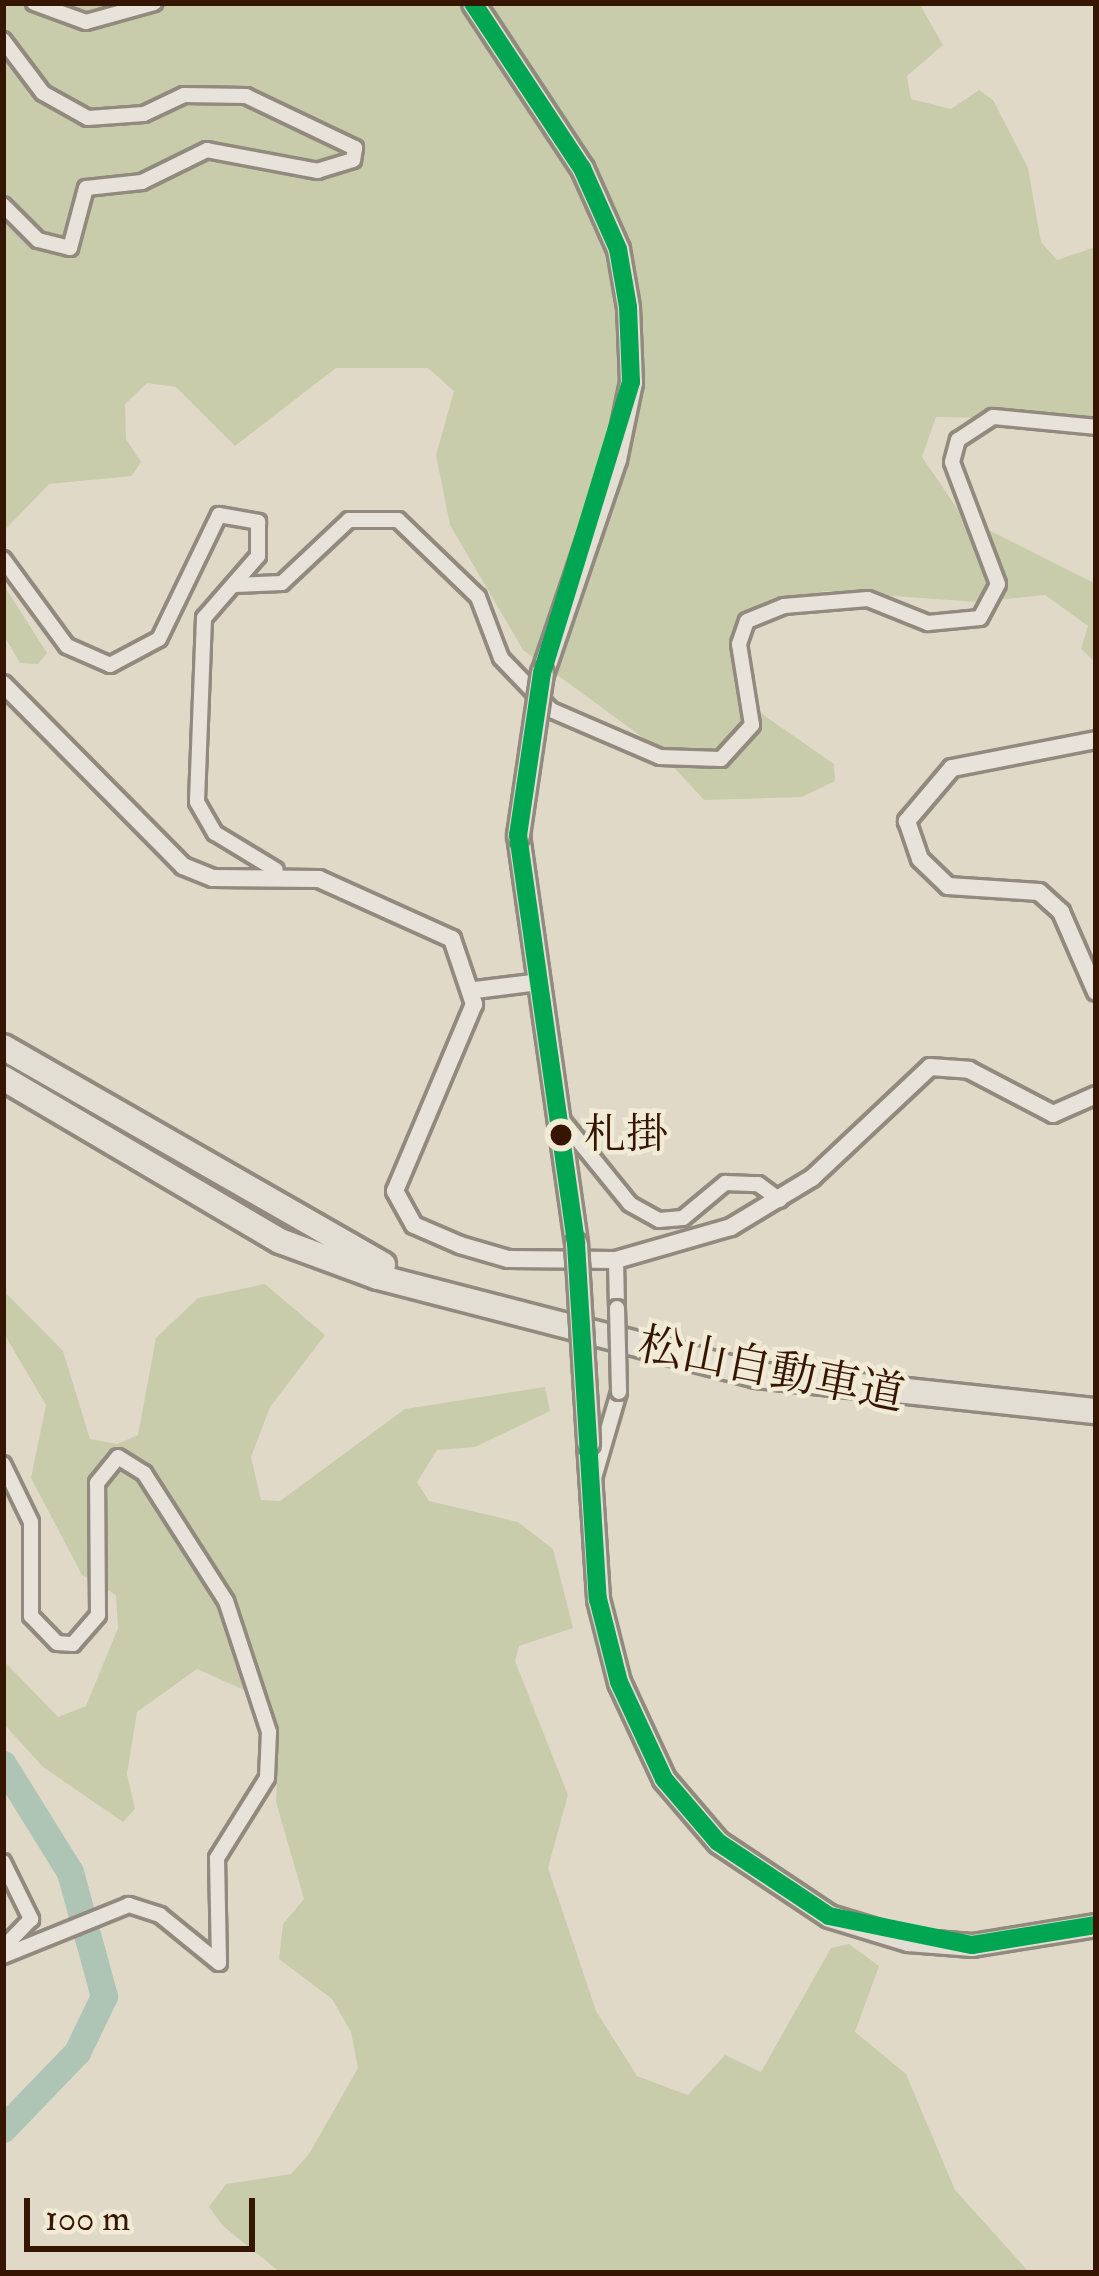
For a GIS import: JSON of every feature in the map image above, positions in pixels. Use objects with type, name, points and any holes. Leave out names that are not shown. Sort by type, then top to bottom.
[{"type":"highway","points":[[473,3],[582,168],[618,249],[631,382],[615,459],[542,673],[518,835],[531,983],[576,1244],[589,1490],[619,1682],[664,1779],[718,1842],[830,1916],[908,1940],[972,1945],[1096,1925]]},
{"type":"highway","name":"松山自動車道","points":[[3,1047],[222,1181],[451,1295]]},
{"type":"highway","name":"松山自動車道","points":[[3,1078],[280,1240],[451,1295],[757,1375],[1096,1411]]},
{"type":"street","points":[[34,3],[86,22],[154,3]]},
{"type":"street","points":[[3,40],[43,93],[88,118],[145,114],[184,95],[246,97],[356,148],[353,160],[318,171],[208,150],[142,182],[86,188],[70,248],[38,239],[3,205]]},
{"type":"street","points":[[235,585],[282,583],[349,520],[398,520],[478,597],[501,658],[551,710],[659,758],[721,759],[752,724],[739,644],[747,622],[784,606],[868,599],[928,623],[980,618],[998,584],[952,462],[958,440],[993,417],[1096,428]]},
{"type":"street","points":[[3,559],[54,632],[97,667],[158,639],[207,534],[234,510],[258,522],[261,541],[235,585],[204,618],[197,802],[215,833],[276,870],[452,939],[475,990],[440,1100],[400,1168],[401,1212],[508,1259],[616,1260],[666,1252],[780,1200],[930,1067],[969,1070],[1053,1114],[1096,1095]]},
{"type":"street","points":[[3,684],[183,866],[213,878],[276,870]]},
{"type":"street","points":[[1096,740],[952,768],[907,821],[920,859],[948,886],[1016,887],[1061,912],[1096,992]]},
{"type":"street","points":[[475,990],[531,983]]},
{"type":"street","points":[[557,1115],[629,1204],[659,1220],[683,1219],[725,1183],[758,1184],[780,1200]]},
{"type":"street","points":[[589,1490],[619,1392],[616,1260]]},
{"type":"street","points":[[3,1464],[31,1522],[31,1616],[42,1634],[73,1644],[98,1615],[97,1483],[125,1457],[184,1528],[261,1691],[267,1778],[217,1858],[219,1963],[160,1915],[97,1910],[50,1935],[3,1952]]},
{"type":"street","points":[[3,1862],[31,1919],[3,1952]]},
{"type":"green space","points":[[3,3],[919,3],[943,45],[907,76],[911,99],[951,109],[979,90],[993,100],[1028,168],[1041,242],[1057,260],[1096,247],[1096,420],[936,417],[922,457],[963,517],[1096,584],[1096,663],[1081,649],[1088,626],[1045,595],[977,602],[824,591],[729,641],[752,707],[834,764],[835,781],[802,797],[704,800],[653,745],[523,650],[450,525],[436,455],[454,391],[428,368],[336,368],[235,446],[176,387],[147,383],[125,404],[126,439],[141,462],[132,476],[49,484],[3,532]]},
{"type":"green space","points":[[3,584],[47,653],[38,664],[20,663],[3,634]]},
{"type":"green space","points":[[265,1284],[325,1335],[270,1407],[251,1457],[261,1500],[280,1501],[405,1409],[545,1387],[550,1411],[475,1447],[437,1450],[417,1482],[429,1501],[518,1522],[553,1549],[573,1628],[519,1646],[515,1661],[568,1795],[548,1868],[596,2011],[637,2076],[688,2095],[725,2055],[761,2072],[831,1948],[849,1944],[879,1966],[855,2032],[906,2074],[955,2190],[1030,2273],[281,2273],[223,2226],[209,2207],[226,2184],[291,2174],[309,2154],[358,2068],[351,2032],[332,1999],[279,1959],[283,1924],[304,1899],[276,1802],[278,1758],[244,1690],[197,1669],[137,1712],[127,1774],[135,1809],[123,1822],[43,1767],[3,1723],[3,1660],[58,1717],[86,1706],[118,1628],[116,1595],[82,1575],[31,1478],[46,1405],[3,1332],[3,1290],[63,1351],[90,1439],[117,1444],[138,1435],[156,1338],[198,1298]]},
{"type":"waterway","points":[[3,1764],[70,1872],[104,1996],[77,2052],[3,2129]]},
{"type":"transit line","points":[[473,3],[582,168],[618,249],[628,307],[631,382],[542,673],[518,835],[576,1244],[598,1599],[619,1682],[664,1779],[718,1842],[829,1916],[972,1945],[1096,1925]]},
{"type":"place","name":"札掛","points":[[561,1135]]}]
